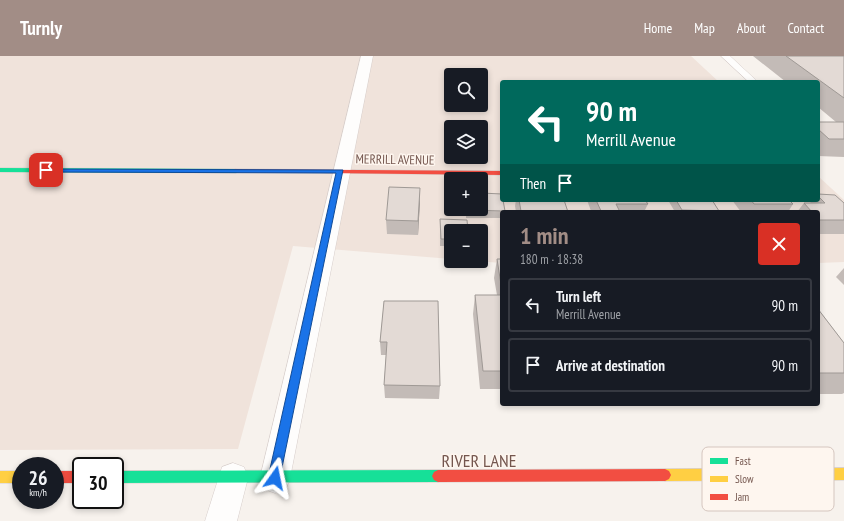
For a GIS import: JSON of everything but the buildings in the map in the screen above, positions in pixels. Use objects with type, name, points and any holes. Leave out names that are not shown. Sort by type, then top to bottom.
[{"type":"street","points":[[275,478],[340,171],[367,56]]},
{"type":"street","name":"MERRILL AVENUE","points":[[0,170],[500,173]]},
{"type":"street","name":"RIVER LANE","points":[[834,474],[844,474]]},
{"type":"street","name":"RIVER LANE","points":[[124,477],[275,478],[702,475]]},
{"type":"street","points":[[0,477],[12,477]]},
{"type":"street","points":[[221,521],[233,478]]},
{"type":"lane","points":[[725,56],[752,80]]},
{"type":"shaded area","points":[[0,56],[691,56],[717,80],[500,80],[500,202],[820,202],[820,178],[844,200],[844,262],[820,263],[820,210],[500,210],[500,263],[488,262],[488,224],[444,224],[444,258],[293,246],[238,449],[0,450]]},
{"type":"traffic: fast","points":[[0,170],[236,171]]},
{"type":"traffic: fast","points":[[124,477],[438,476]]},
{"type":"traffic: slow","points":[[834,474],[844,474]]},
{"type":"traffic: slow","points":[[665,475],[702,475]]},
{"type":"traffic: slow","points":[[0,477],[12,477]]},
{"type":"traffic: jam","points":[[236,171],[500,173]]},
{"type":"traffic: jam","points":[[438,476],[665,475]]},
{"type":"traffic: jam","points":[[64,477],[72,477]]},
{"type":"route","points":[[46,170],[340,171],[275,478]]}]
